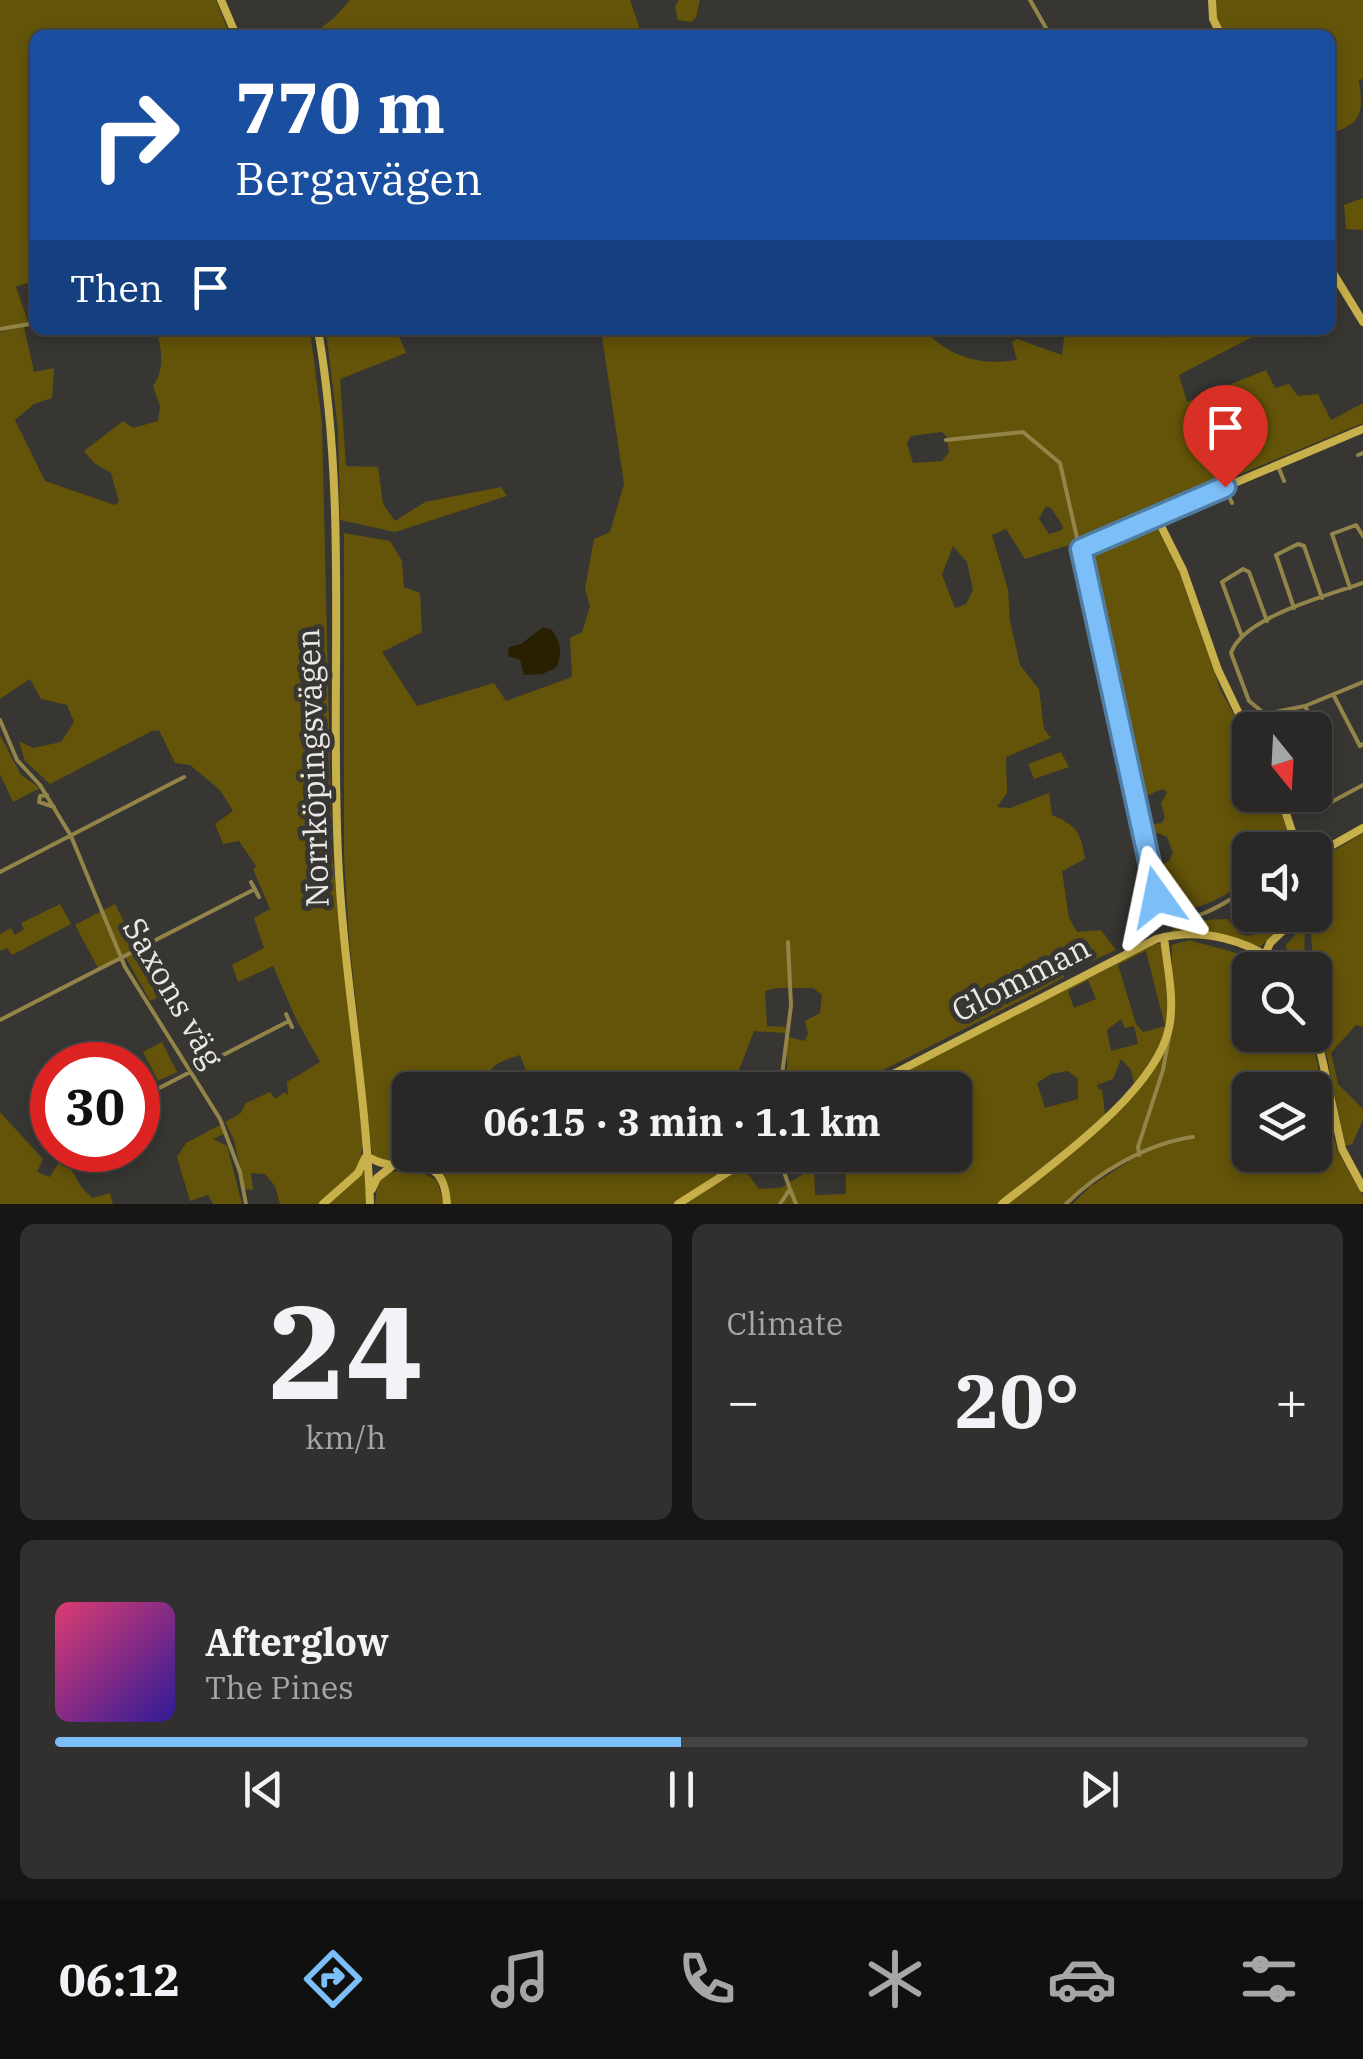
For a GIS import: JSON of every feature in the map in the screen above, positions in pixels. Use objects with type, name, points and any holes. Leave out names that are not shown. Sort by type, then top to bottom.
[{"type":"main road","points":[[221,0],[234,30]]},
{"type":"main road","points":[[1212,0],[1219,30]]},
{"type":"main road","points":[[1335,276],[1363,322]]},
{"type":"main road","name":"Norrköpingsvägen","points":[[319,335],[333,505],[338,856],[370,1201]]},
{"type":"main road","points":[[1238,712],[1192,592],[1156,516],[1363,429]]},
{"type":"main road","points":[[1332,845],[1363,828]]},
{"type":"main road","points":[[1266,952],[1282,932]]},
{"type":"main road","name":"Glomman","points":[[897,1072],[1145,943],[1186,933],[1216,936],[1257,952]]},
{"type":"main road","points":[[1002,1204],[1140,1085],[1158,1058],[1169,1027],[1170,986],[1164,937]]},
{"type":"main road","points":[[1321,1052],[1342,1148],[1363,1188]]},
{"type":"main road","points":[[323,1204],[358,1172],[367,1152],[390,1167],[426,1166],[436,1171],[444,1180],[447,1204]]},
{"type":"main road","points":[[370,1201],[377,1178],[390,1167]]},
{"type":"main road","points":[[678,1204],[728,1172]]},
{"type":"street","points":[[1030,0],[1047,30]]},
{"type":"street","points":[[0,329],[30,324]]},
{"type":"street","points":[[946,440],[1023,432],[1060,463],[1159,908],[1172,918],[1198,916],[1232,898]]},
{"type":"street","points":[[1278,465],[1284,481]]},
{"type":"street","points":[[1225,487],[1232,503]]},
{"type":"street","points":[[1080,552],[1086,544],[1156,516]]},
{"type":"street","points":[[1350,588],[1332,534],[1356,525],[1363,536]]},
{"type":"street","points":[[1294,608],[1276,555],[1298,544],[1304,546],[1322,598]]},
{"type":"street","points":[[1241,636],[1220,578],[1248,570],[1267,621]]},
{"type":"street","points":[[1268,712],[1255,709],[1240,683],[1231,653],[1241,636],[1294,608],[1363,583]]},
{"type":"street","points":[[1284,712],[1363,682]]},
{"type":"street","points":[[1226,689],[1240,683]]},
{"type":"street","points":[[1334,696],[1359,747]]},
{"type":"street","points":[[1306,706],[1309,712]]},
{"type":"street","name":"Saxons väg","points":[[0,720],[18,760],[71,836],[121,958],[222,1123],[240,1172],[246,1204]]},
{"type":"street","points":[[0,872],[184,777]]},
{"type":"street","points":[[1332,802],[1363,785]]},
{"type":"street","name":"Saxons väg","points":[[46,795],[40,796],[39,802],[54,807]]},
{"type":"street","points":[[251,882],[260,897]]},
{"type":"street","points":[[0,1020],[255,889]]},
{"type":"street","points":[[782,1072],[791,1006],[788,942]]},
{"type":"street","points":[[286,1014],[292,1028]]},
{"type":"street","points":[[160,1087],[289,1021]]},
{"type":"street","points":[[1139,1155],[1163,1070],[1169,1027]]},
{"type":"street","points":[[1066,1204],[1088,1183],[1139,1155],[1164,1142],[1194,1137]]},
{"type":"street","points":[[784,1172],[796,1204]]},
{"type":"street","points":[[780,1204],[790,1187]]},
{"type":"shaded area","points":[[0,0],[216,0],[228,30],[30,30],[30,282],[16,287],[28,322],[24,327],[34,372],[54,368],[52,398],[34,404],[15,420],[45,481],[115,505],[119,502],[111,473],[84,451],[123,421],[133,428],[158,421],[160,406],[153,386],[161,359],[157,335],[311,335],[322,423],[332,853],[363,1144],[359,1168],[320,1204],[280,1204],[275,1186],[265,1174],[251,1173],[253,1190],[245,1189],[234,1140],[225,1122],[240,1114],[246,1103],[270,1092],[275,1099],[285,1092],[288,1096],[287,1082],[320,1062],[273,966],[238,982],[232,965],[264,948],[254,918],[270,909],[253,869],[256,866],[239,841],[223,844],[215,824],[233,811],[220,790],[190,765],[175,763],[159,730],[50,784],[25,761],[19,741],[33,748],[61,742],[74,722],[67,705],[41,699],[30,679],[0,699],[0,332],[24,326],[0,329]]},
{"type":"shaded area","points":[[350,0],[630,0],[640,30],[318,30]]},
{"type":"shaded area","points":[[679,0],[700,0],[691,22],[678,20],[675,7]]},
{"type":"shaded area","points":[[1214,0],[1363,0],[1363,79],[1359,80],[1361,101],[1355,121],[1335,132],[1335,30],[1220,30]]},
{"type":"shaded area","points":[[1363,198],[1363,230],[1346,229],[1344,205]]},
{"type":"shaded area","points":[[327,335],[398,335],[406,353],[340,379],[346,466],[378,467],[383,504],[395,521],[425,502],[501,487],[507,496],[395,532],[340,520],[338,430]]},
{"type":"shaded area","points":[[602,335],[930,335],[955,353],[990,362],[1017,360],[1012,342],[1017,339],[1062,355],[1064,335],[1256,335],[1179,375],[1187,402],[1266,370],[1275,388],[1289,384],[1298,396],[1318,394],[1331,420],[1363,403],[1363,423],[1075,543],[1025,559],[1006,529],[992,535],[1008,590],[1020,665],[1039,689],[1044,729],[1051,738],[1006,757],[1007,793],[997,807],[1010,808],[1049,793],[1052,815],[1076,830],[1085,859],[1062,871],[1069,918],[1077,932],[1101,930],[1116,950],[879,1072],[786,1072],[785,1033],[754,1031],[738,1072],[527,1072],[520,1055],[489,1072],[392,1072],[392,1161],[373,1157],[344,855],[344,533],[390,541],[402,561],[404,587],[420,593],[422,632],[382,652],[417,706],[494,683],[506,701],[572,677],[570,638],[582,632],[590,606],[585,589],[594,539],[610,532],[624,484]],"holes":[[[942,432],[947,437],[949,452],[942,461],[913,463],[907,443],[911,436]],[[1046,506],[1063,526],[1049,534],[1039,519]],[[953,546],[967,562],[973,590],[966,604],[955,608],[942,575]],[[813,988],[822,995],[820,1013],[805,1021],[808,1034],[804,1041],[789,1037],[785,1027],[767,1026],[765,991]]]},
{"type":"shaded area","points":[[1147,522],[1156,526],[1178,568],[1221,691],[1233,712],[1232,812],[1282,812],[1288,832],[1232,832],[1232,890],[1193,908],[1172,911],[1161,902],[1153,870],[1169,861],[1173,853],[1167,837],[1158,833],[1145,836],[1143,825],[1162,823],[1165,817],[1161,804],[1167,792],[1162,789],[1137,800],[1083,551]]},
{"type":"shaded area","points":[[543,627],[552,630],[559,644],[556,668],[524,675],[520,660],[508,656],[509,647],[521,644]]},
{"type":"shaded area","points":[[0,735],[21,775],[40,788],[13,802],[0,774]]},
{"type":"shaded area","points":[[1061,752],[1069,767],[1034,779],[1028,764]]},
{"type":"shaded area","points":[[1363,833],[1363,1027],[1356,1025],[1332,1052],[1332,952],[1312,952],[1311,932],[1332,932],[1332,852]]},
{"type":"shaded area","points":[[60,904],[71,924],[12,955],[7,948],[0,951],[0,934],[11,928],[15,935],[24,929],[21,923]]},
{"type":"shaded area","points":[[115,904],[162,995],[150,1001],[124,954],[98,968],[75,925]]},
{"type":"shaded area","points":[[1227,919],[1232,932],[1248,936],[1276,932],[1260,947],[1213,932],[1172,932],[1174,921]]},
{"type":"shaded area","points":[[1298,932],[1305,932],[1304,952],[1288,952],[1286,945]]},
{"type":"shaded area","points":[[1189,940],[1233,952],[1232,1052],[1315,1052],[1319,1072],[1232,1072],[1232,1172],[1332,1172],[1332,1128],[1337,1150],[1363,1196],[1363,1204],[1072,1204],[1091,1186],[1134,1158],[1084,1185],[1064,1204],[1007,1204],[1087,1138],[1137,1090],[1169,1047],[1172,945]]},
{"type":"shaded area","points":[[1157,943],[1161,944],[1170,1011],[1164,1039],[1135,1087],[1131,1070],[1121,1059],[1113,1079],[1097,1085],[1102,1089],[1105,1115],[1001,1204],[685,1204],[736,1172],[746,1172],[759,1189],[781,1188],[806,1172],[814,1172],[815,1195],[846,1194],[845,1172],[972,1172],[972,1072],[904,1072]],"holes":[[[1146,951],[1165,1026],[1143,1032],[1136,1024],[1118,965]],[[1088,980],[1096,999],[1074,1008],[1068,991]],[[1121,1019],[1125,1028],[1134,1026],[1138,1044],[1111,1051],[1107,1030]],[[1068,1071],[1078,1079],[1078,1099],[1045,1108],[1037,1083],[1051,1074]]]},
{"type":"shaded area","points":[[160,1043],[177,1072],[160,1080]]},
{"type":"shaded area","points":[[1326,1052],[1332,1052],[1338,1084],[1363,1109],[1363,1120],[1352,1144],[1345,1146],[1332,1072]]},
{"type":"shaded area","points":[[0,1112],[30,1145],[30,1172],[50,1177],[53,1172],[73,1172],[92,1198],[110,1193],[113,1204],[0,1204]]},
{"type":"shaded area","points":[[220,1125],[224,1134],[213,1139],[227,1146],[242,1204],[213,1204],[208,1195],[190,1201],[177,1157],[186,1143]]},
{"type":"shaded area","points":[[366,1166],[367,1204],[325,1204]]},
{"type":"shaded area","points":[[388,1172],[420,1172],[437,1180],[444,1204],[375,1204],[378,1181]]},
{"type":"shaded area","points":[[438,1172],[725,1172],[675,1204],[450,1204]]},
{"type":"route","points":[[1157,897],[1081,549],[1225,487]]}]
